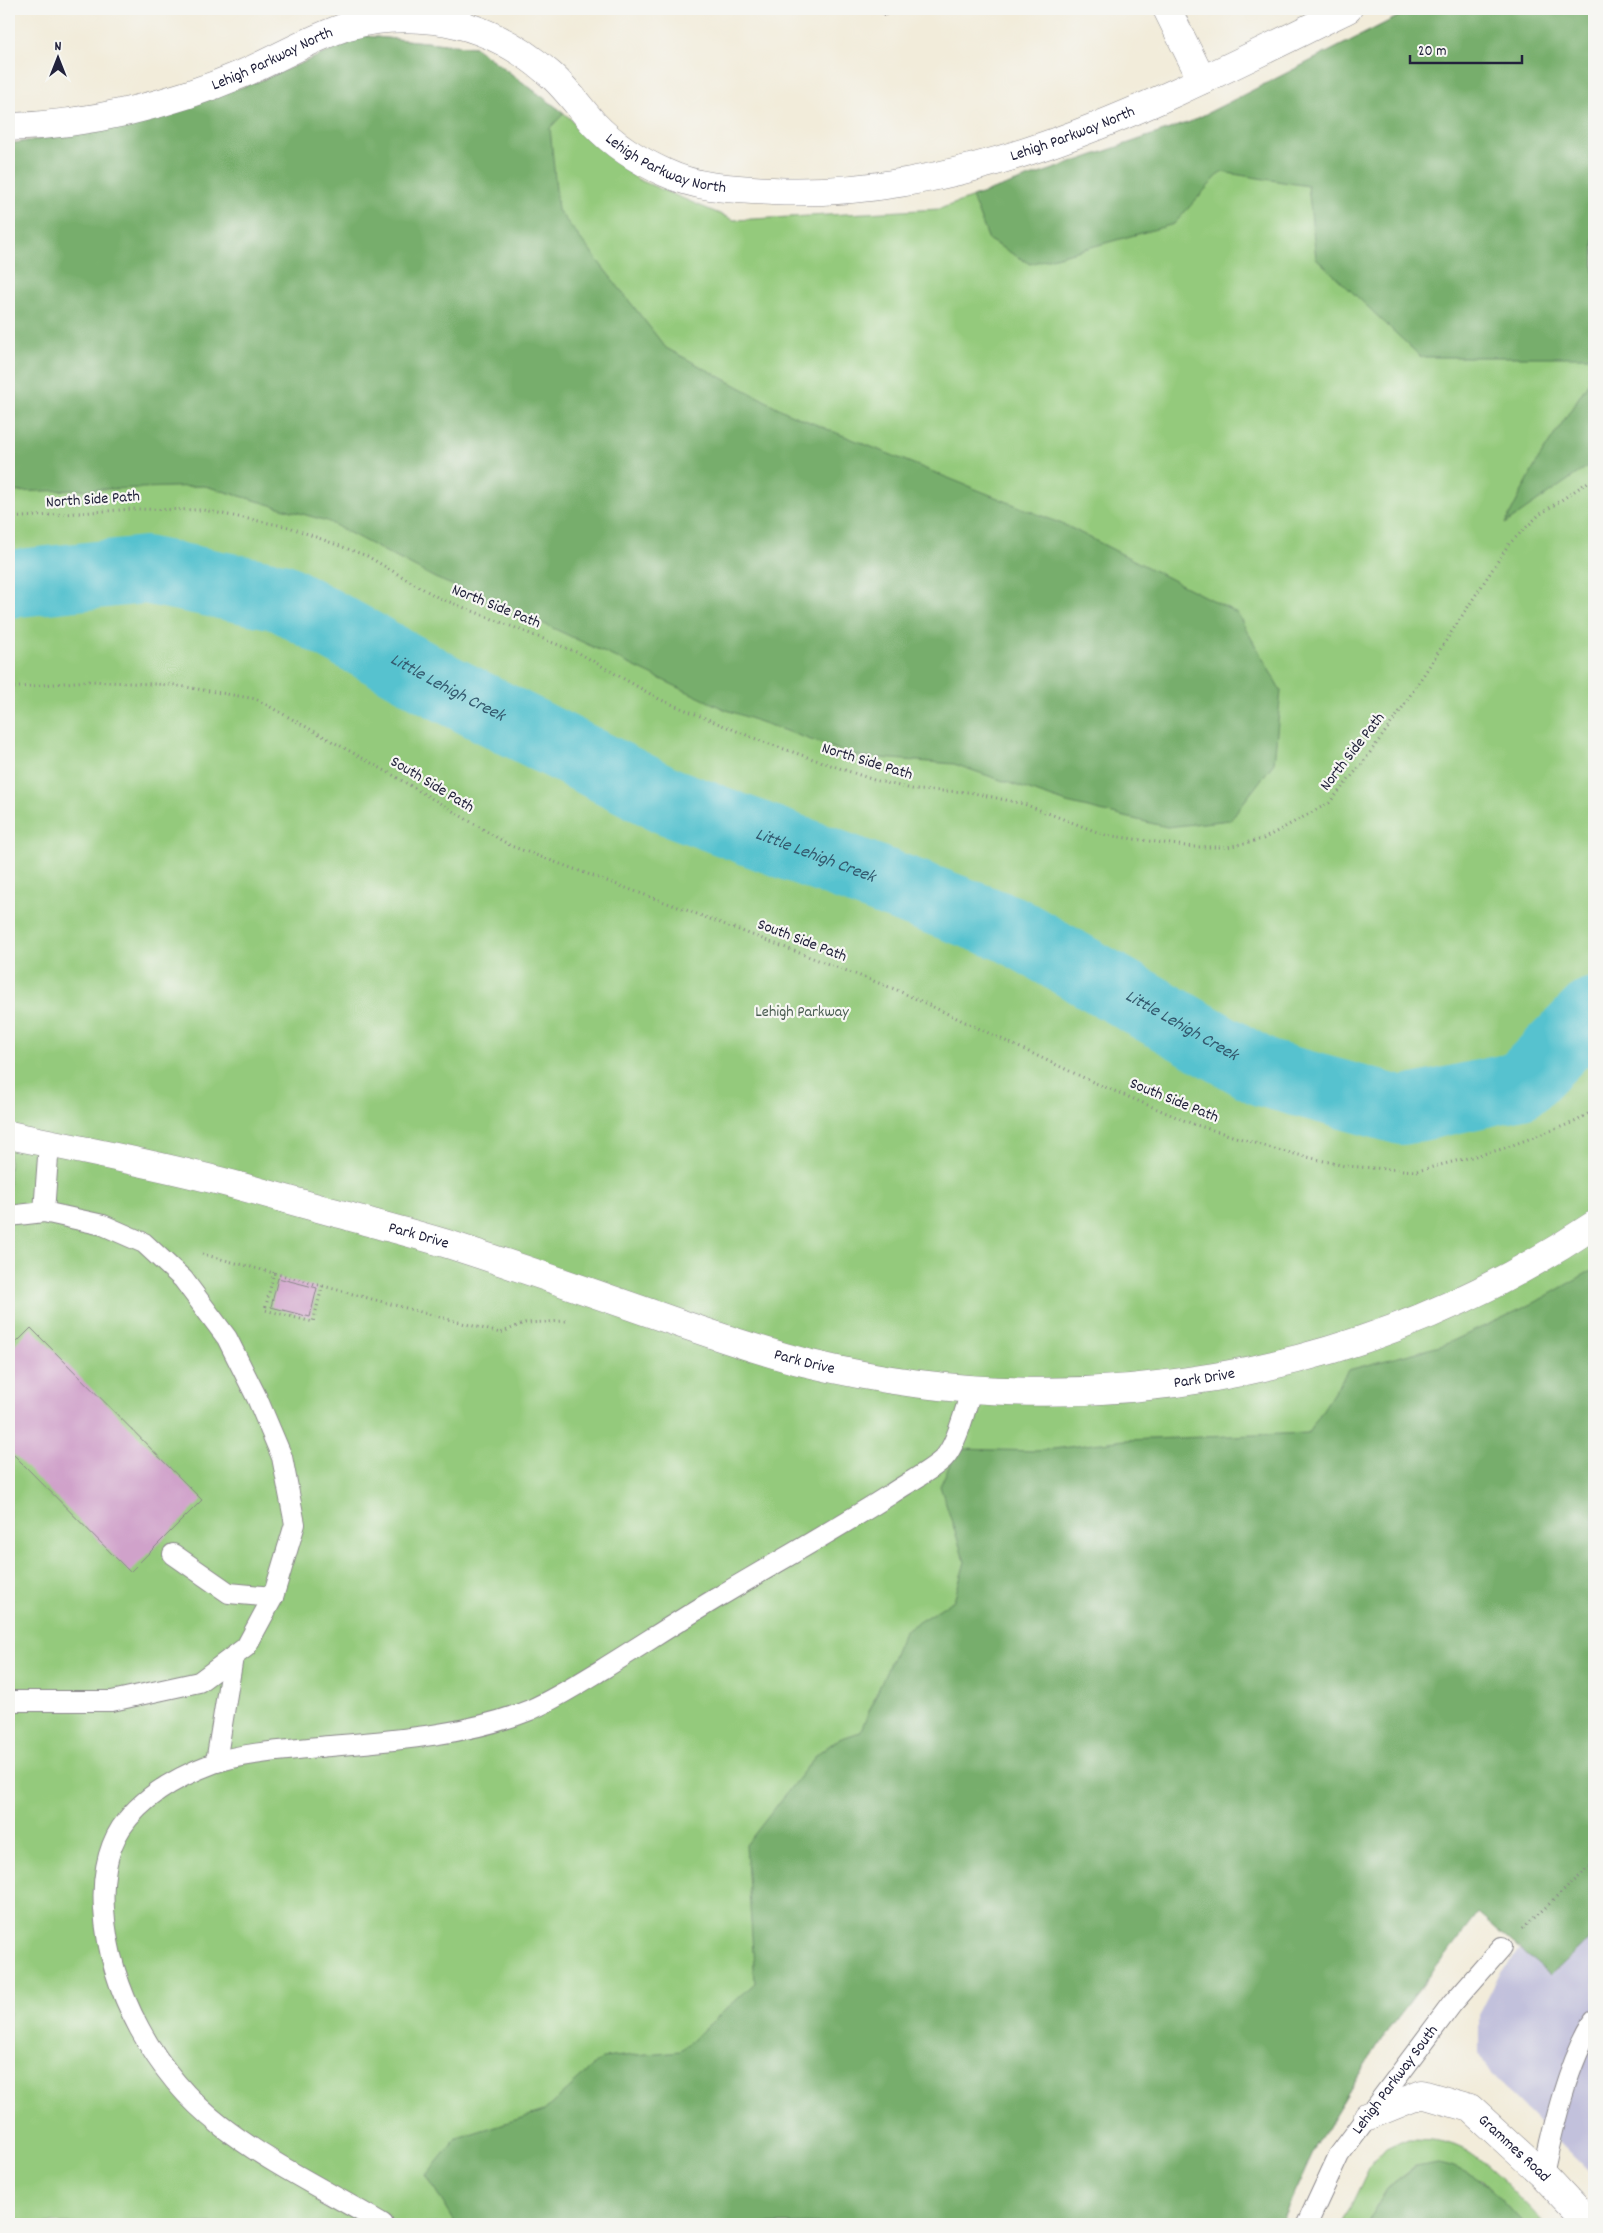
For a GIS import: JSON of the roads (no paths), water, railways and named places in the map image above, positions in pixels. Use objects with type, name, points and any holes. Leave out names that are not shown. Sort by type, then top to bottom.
[{"type":"street","points":[[1167,9],[1202,80]]},
{"type":"street","name":"Lehigh Parkway North","points":[[9,127],[98,117],[170,100],[240,75],[307,43],[349,26],[392,19],[436,20],[479,30],[519,50],[553,76],[597,126],[630,154],[669,175],[711,188],[796,192],[858,189],[940,176],[1026,152],[1062,139],[1115,119],[1202,80],[1348,9]]},
{"type":"street","name":"Park Drive","points":[[9,1135],[217,1180],[457,1246],[742,1345],[806,1363],[872,1377],[971,1390],[1072,1393],[1171,1385],[1270,1367],[1366,1340],[1459,1302],[1548,1256],[1594,1225]]},
{"type":"street","name":"Grammes Road","points":[[1368,2116],[1422,2094],[1470,2108],[1543,2175],[1589,2224]]},
{"type":"lane","points":[[44,1212],[49,1143]]},
{"type":"lane","points":[[9,1216],[44,1212],[103,1225],[144,1243],[183,1279],[227,1338],[257,1398],[282,1457],[295,1524],[273,1597],[246,1647],[199,1682],[112,1701],[9,1701]]},
{"type":"lane","points":[[383,2224],[269,2158],[219,2124],[178,2084],[158,2058],[132,2014],[119,1985],[109,1955],[103,1892],[107,1861],[119,1831],[139,1805],[170,1784],[216,1762],[279,1750],[416,1737],[478,1726],[530,1710],[578,1684],[704,1606],[873,1506],[945,1458],[962,1422],[971,1390]]},
{"type":"lane","points":[[174,1554],[228,1593],[273,1597]]},
{"type":"lane","points":[[216,1762],[233,1657]]},
{"type":"lane","name":"Lehigh Parkway South","points":[[1307,2224],[1339,2155],[1452,2004],[1502,1947]]},
{"type":"lane","points":[[1543,2175],[1553,2126],[1584,2037],[1594,2021]]},
{"type":"waterway","name":"Little Lehigh Creek","points":[[9,584],[145,570],[281,597],[441,686],[668,801],[1012,930],[1264,1073],[1402,1111],[1521,1085],[1594,1011]]},
{"type":"park label","name":"Lehigh Parkway","points":[[802,1012]]}]
